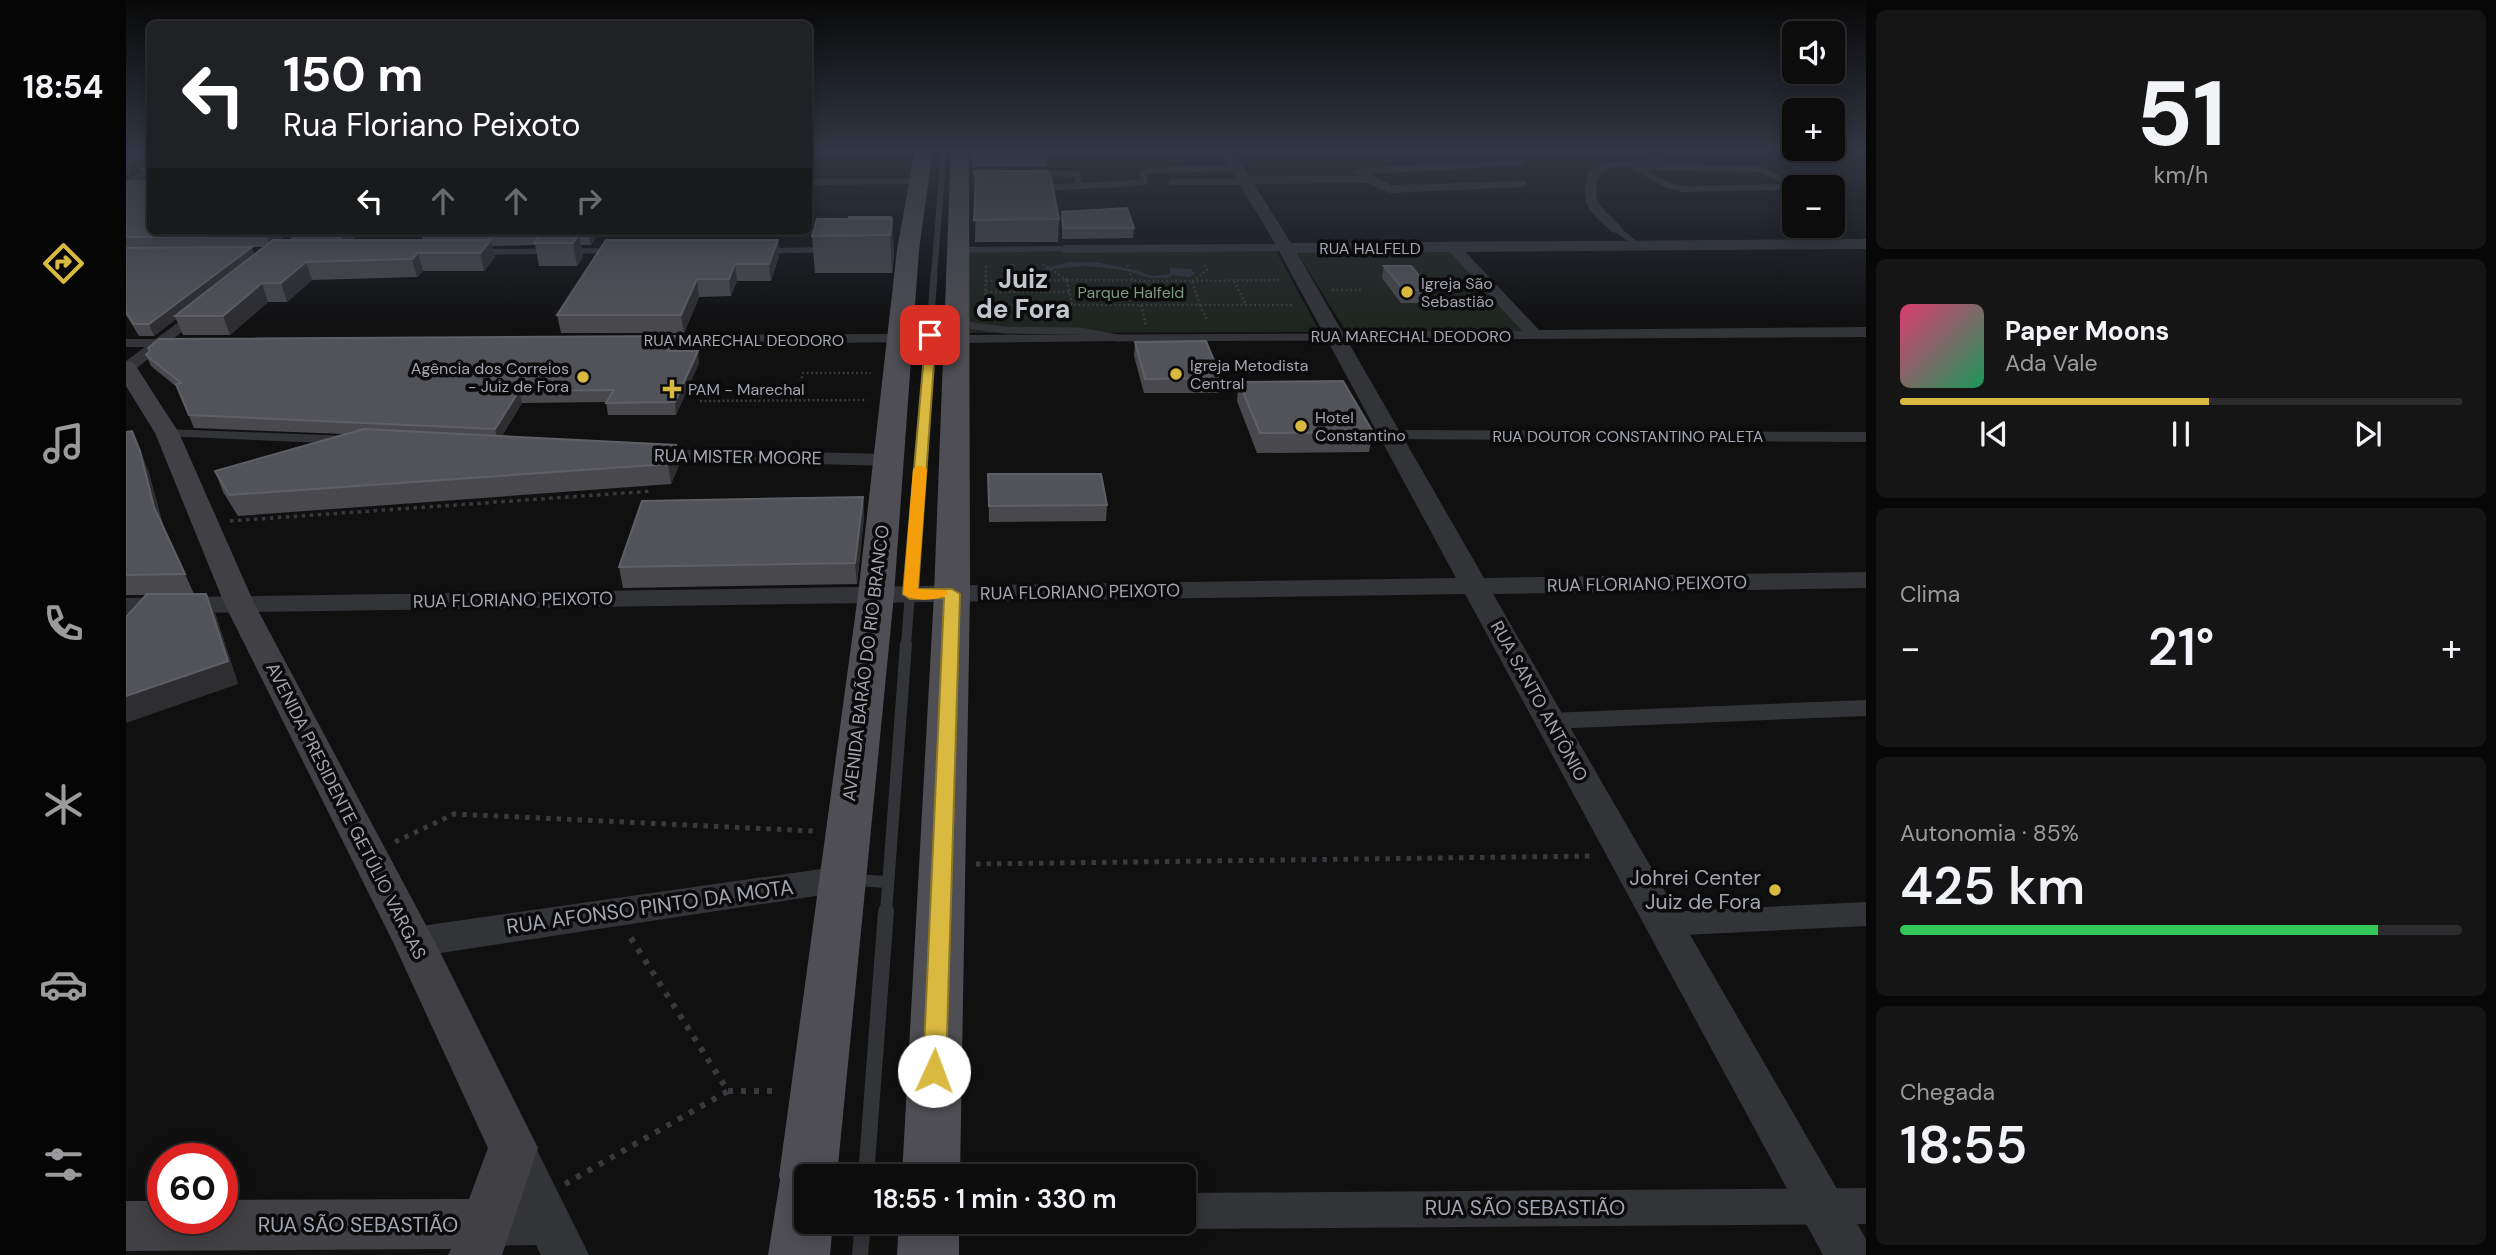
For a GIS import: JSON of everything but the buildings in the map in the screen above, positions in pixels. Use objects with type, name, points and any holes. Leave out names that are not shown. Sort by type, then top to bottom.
[{"type":"main road","name":"AVENIDA BARÃO DO RIO BRANCO","points":[[912,208],[902,250],[900,339],[889,460],[913,594],[942,864],[930,1164]]},
{"type":"main road","name":"AVENIDA BARÃO DO RIO BRANCO","points":[[809,1164],[818,1091],[858,865],[966,327],[958,284],[962,208]]},
{"type":"main road","name":"AVENIDA PRESIDENTE GETÚLIO VARGAS","points":[[126,368],[167,433],[239,603],[414,942],[513,1148]]},
{"type":"main road","points":[[481,1239],[513,1148]]},
{"type":"main road","name":"RUA SÃO SEBASTIÃO","points":[[126,1226],[481,1239]]},
{"type":"main road","points":[[799,1255],[801,1234]]},
{"type":"main road","points":[[928,1255],[929,1234]]},
{"type":"street","name":"RUA SANTO ANTÔNIO","points":[[1261,208],[1286,248],[1300,292],[1336,337],[1849,1255]]},
{"type":"street","points":[[1594,208],[1617,229]]},
{"type":"street","points":[[547,252],[555,241]]},
{"type":"street","points":[[1842,244],[1866,259]]},
{"type":"street","name":"RUA HALFELD","points":[[958,255],[1011,249],[1866,244]]},
{"type":"street","points":[[1452,247],[1535,335]]},
{"type":"street","points":[[743,251],[853,250]]},
{"type":"street","points":[[454,252],[636,251]]},
{"type":"street","points":[[126,368],[216,299]]},
{"type":"street","name":"RUA MARECHAL DEODORO","points":[[966,327],[1118,338]]},
{"type":"street","name":"RUA MARECHAL DEODORO","points":[[1336,337],[1866,332]]},
{"type":"street","name":"RUA MARECHAL DEODORO","points":[[629,340],[900,339]]},
{"type":"street","points":[[126,343],[187,343]]},
{"type":"street","points":[[167,433],[362,441]]},
{"type":"street","name":"RUA DOUTOR CONSTANTINO PALETA","points":[[1391,435],[1866,437]]},
{"type":"street","name":"RUA MISTER MOORE","points":[[628,454],[889,460]]},
{"type":"street","name":"RUA FLORIANO PEIXOTO","points":[[126,606],[1866,580]]},
{"type":"street","points":[[1550,721],[1866,708]]},
{"type":"street","name":"RUA AFONSO PINTO DA MOTA","points":[[414,942],[616,913],[858,865]]},
{"type":"street","points":[[1664,925],[1866,914]]},
{"type":"street","name":"AVENIDA PRESIDENTE GETÚLIO VARGAS","points":[[513,1148],[550,1226]]},
{"type":"street","name":"RUA SÃO SEBASTIÃO","points":[[1196,1211],[1866,1206]]},
{"type":"street","name":"RUA SÃO SEBASTIÃO","points":[[481,1239],[550,1226]]},
{"type":"lane","name":"AVENIDA BARÃO DO RIO BRANCO","points":[[866,1164],[858,865],[913,594],[940,208]]},
{"type":"lane","points":[[1617,229],[1638,246]]},
{"type":"lane","points":[[966,327],[1091,332],[1118,338]]},
{"type":"lane","name":"RUA MARECHAL DEODORO","points":[[1118,338],[1336,337]]},
{"type":"lane","points":[[860,1255],[862,1234]]},
{"type":"path","points":[[1011,249],[1016,317]]},
{"type":"path","points":[[966,327],[985,305],[986,250]]},
{"type":"path","points":[[1192,281],[1202,277],[1208,270],[1201,259]]},
{"type":"path","points":[[1048,267],[1067,281],[1072,305],[1069,312]]},
{"type":"path","points":[[1127,267],[1133,281]]},
{"type":"path","points":[[986,281],[1234,281],[1300,292],[1363,290]]},
{"type":"path","points":[[1192,281],[1200,305]]},
{"type":"path","points":[[1234,281],[1246,305]]},
{"type":"path","points":[[985,292],[1069,292]]},
{"type":"path","points":[[985,305],[1246,305],[1300,292]]},
{"type":"path","points":[[1141,305],[1143,316]]},
{"type":"path","points":[[796,400],[803,373],[896,387]]},
{"type":"path","points":[[700,401],[796,400],[896,387]]},
{"type":"path","points":[[205,523],[653,491]]},
{"type":"path","points":[[368,854],[454,814],[858,865]]},
{"type":"path","points":[[942,864],[1626,856]]},
{"type":"path","points":[[616,913],[728,1091]]},
{"type":"path","points":[[550,1226],[728,1091],[818,1091]]},
{"type":"green space","points":[[1450,248],[1526,332],[1347,333],[1295,249]]},
{"type":"green space","name":"Parque Halfeld","points":[[963,251],[1276,251],[1320,332],[963,333]]},
{"type":"shaded area","points":[[1070,262],[1095,262],[1152,276],[1170,274],[1170,268],[1191,269],[1195,274],[1189,277],[1173,275],[1168,278],[1150,278],[1123,270],[1087,266],[1039,270]]},
{"type":"slow traffic","points":[[920,469],[910,594],[941,594]]},
{"type":"place","name":"Igreja São Sebastião","points":[[1407,292]]},
{"type":"place","name":"Igreja Metodista Central","points":[[1176,374]]},
{"type":"place","name":"Agência dos Correios - Juiz de Fora","points":[[583,377]]},
{"type":"place","name":"PAM - Marechal","points":[[672,389]]},
{"type":"place","name":"Hotel Constantino","points":[[1301,426]]},
{"type":"place","name":"Johrei Center Juiz de Fora","points":[[1775,890]]},
{"type":"district","name":"Juiz de Fora","points":[[1023,294]]},
{"type":"route","points":[[930,335],[910,594],[952,594],[934,1071]]}]
